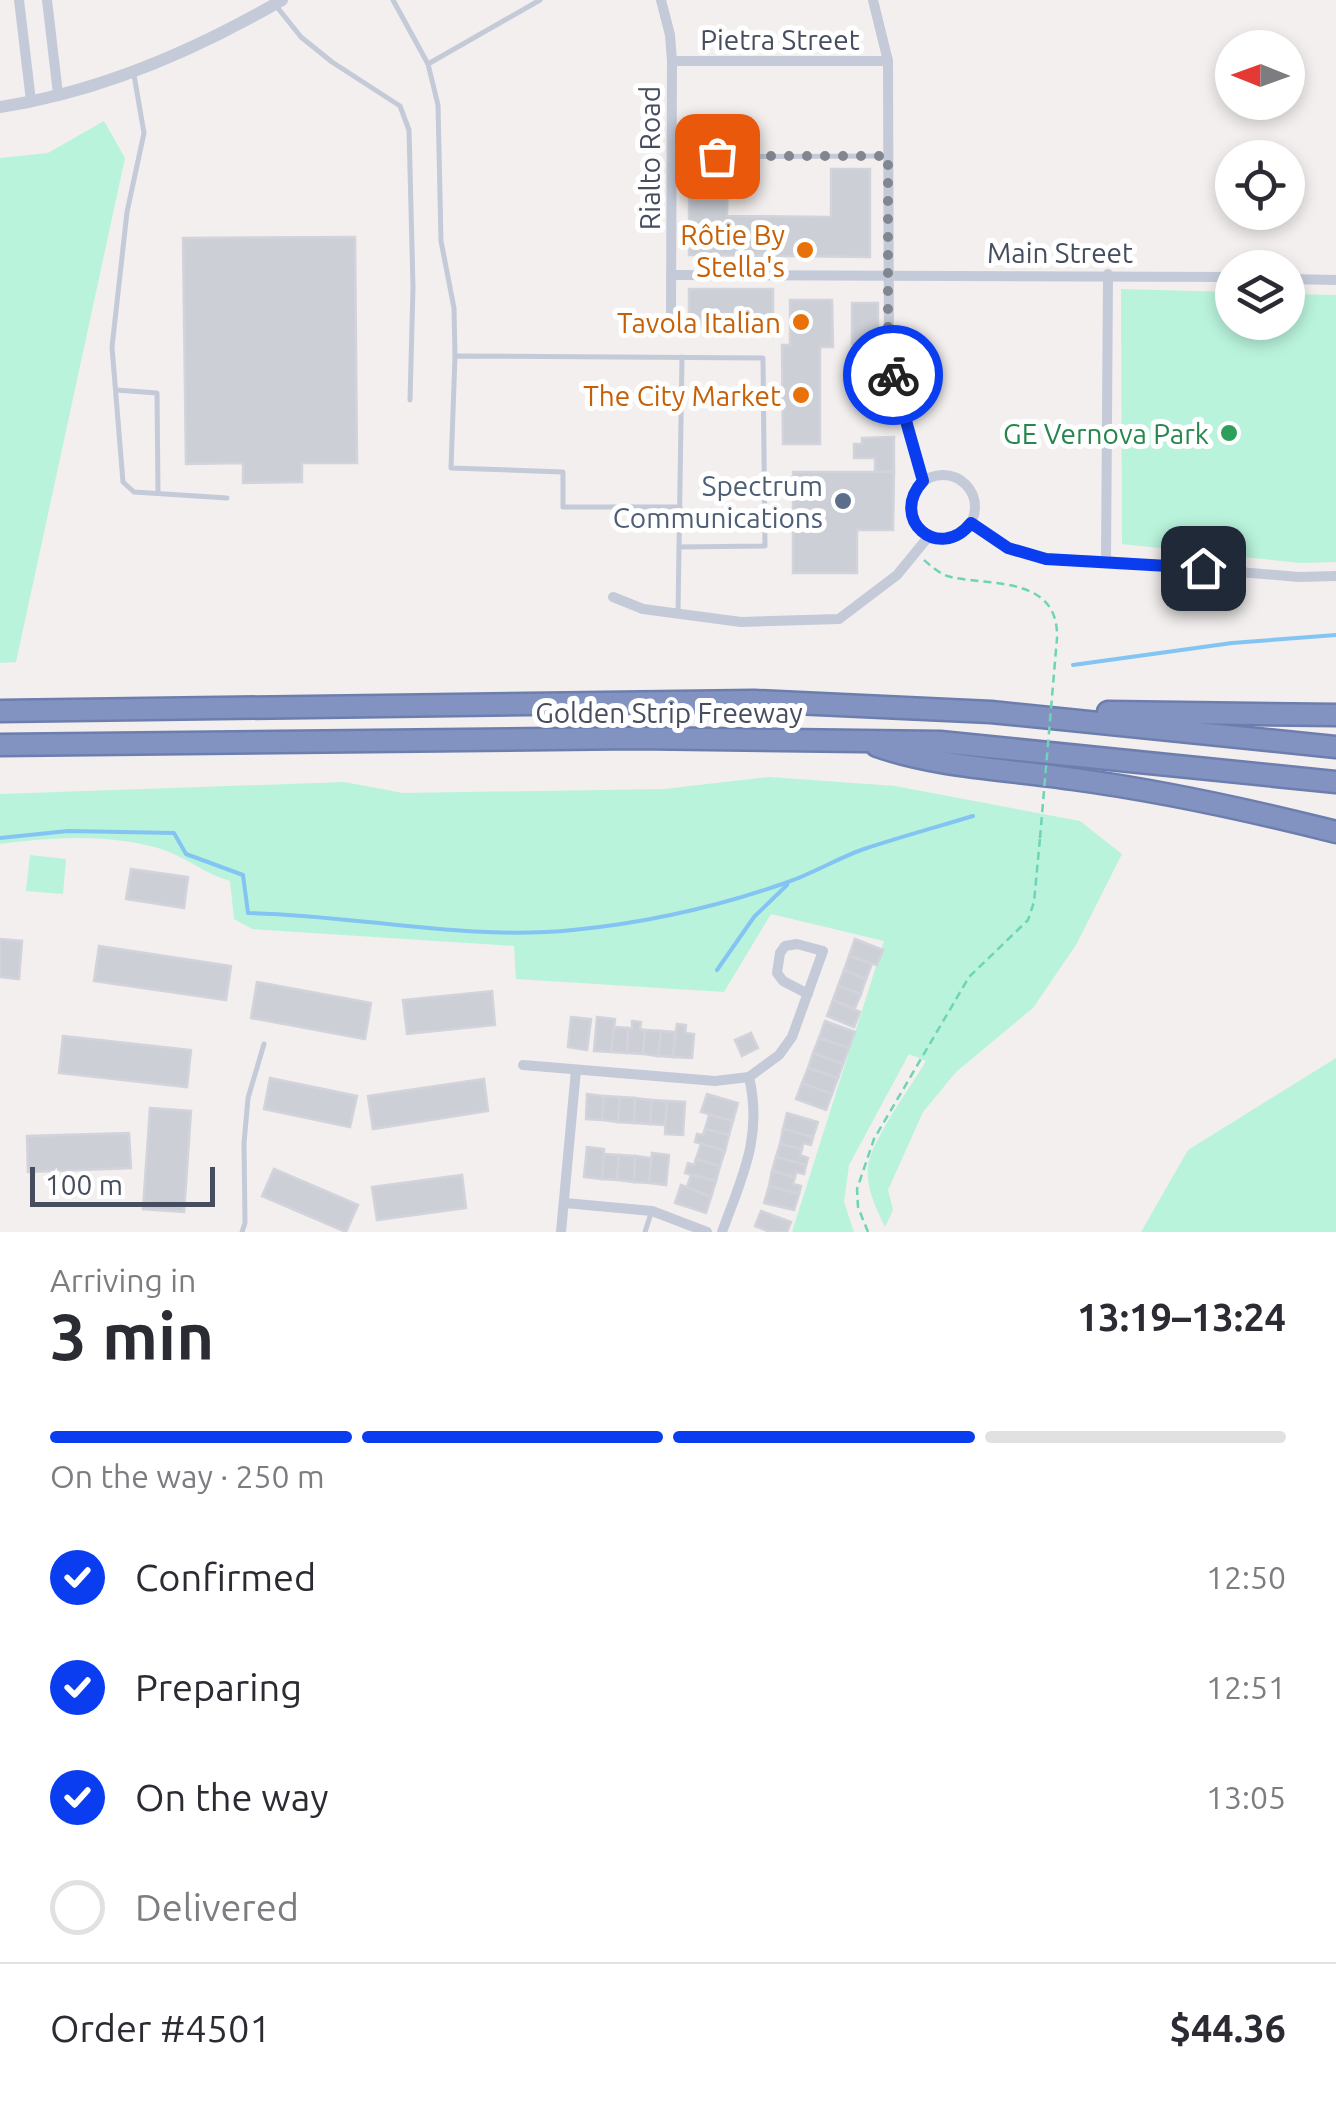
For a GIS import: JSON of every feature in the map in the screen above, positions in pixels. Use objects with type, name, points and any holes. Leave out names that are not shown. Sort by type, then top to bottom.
[{"type":"highway","name":"Golden Strip Freeway","points":[[0,710],[680,700],[853,704],[991,712],[1336,746]]},
{"type":"highway","points":[[991,712],[1336,715]]},
{"type":"highway","name":"Golden Strip Freeway","points":[[0,745],[616,738],[861,741],[1003,746],[1336,782]]},
{"type":"highway","points":[[861,741],[912,759],[1072,778],[1213,801],[1336,832]]},
{"type":"street","points":[[19,0],[31,101]]},
{"type":"street","points":[[48,0],[58,94]]},
{"type":"street","name":"Rialto Road","points":[[661,0],[672,61],[672,317]]},
{"type":"street","points":[[873,0],[888,61],[889,362],[923,481]]},
{"type":"street","points":[[0,107],[134,72],[189,50],[279,2]]},
{"type":"street","name":"Pietra Street","points":[[672,61],[888,61]]},
{"type":"street","points":[[1106,560],[1108,274]]},
{"type":"street","name":"Main Street","points":[[672,275],[1215,277]]},
{"type":"street","points":[[1305,279],[1336,280]]},
{"type":"street","points":[[944,475],[964,483],[974,502],[971,523],[957,536],[928,536],[910,510],[916,489],[923,481],[944,475]]},
{"type":"street","points":[[971,523],[1008,548],[1046,559],[1106,560],[1299,577],[1336,576]]},
{"type":"street","points":[[614,597],[643,608],[742,622],[839,619],[896,575],[928,536]]},
{"type":"street","points":[[523,1064],[715,1082],[749,1077],[779,1055],[792,1037],[808,994],[823,951],[806,945],[785,946],[777,973],[783,981],[808,994]]},
{"type":"street","points":[[561,1232],[576,1070]]},
{"type":"street","points":[[722,1232],[752,1146],[755,1112],[749,1077]]},
{"type":"street","points":[[565,1203],[652,1210],[708,1232]]},
{"type":"lane","points":[[393,0],[428,64],[438,104],[441,241],[454,308],[451,468],[562,472],[563,508],[680,507]]},
{"type":"lane","points":[[428,64],[540,0]]},
{"type":"lane","points":[[279,2],[301,37],[400,106],[410,130],[410,400]]},
{"type":"lane","points":[[134,72],[144,133],[128,212],[112,347],[123,482],[134,492],[228,498]]},
{"type":"lane","points":[[671,157],[888,156]]},
{"type":"lane","points":[[455,356],[763,358],[765,546],[679,547]]},
{"type":"lane","points":[[678,614],[682,357]]},
{"type":"lane","points":[[116,390],[157,393],[158,494]]},
{"type":"lane","points":[[242,1232],[248,1098],[264,1044]]},
{"type":"lane","points":[[645,1232],[652,1210]]},
{"type":"path","points":[[868,1232],[856,1195],[865,1160],[892,1103],[969,976],[1028,920],[1034,902],[1057,638],[1056,620],[1037,596],[998,581],[946,576],[915,552]]},
{"type":"green space","points":[[104,121],[125,158],[16,662],[0,663],[0,158],[48,153]]},
{"type":"green space","name":"GE Vernova Park","points":[[1121,289],[1215,292],[1215,340],[1305,340],[1305,294],[1336,295],[1336,562],[1300,563],[1122,544]]},
{"type":"green space","points":[[769,777],[895,786],[1080,821],[1122,854],[1076,945],[1033,1008],[956,1072],[923,1112],[888,1190],[893,1210],[885,1227],[870,1190],[868,1166],[884,1128],[926,1061],[909,1054],[849,1165],[844,1202],[854,1232],[792,1232],[884,941],[771,914],[724,992],[516,979],[514,946],[252,929],[234,919],[230,881],[158,848],[119,840],[79,838],[0,844],[0,794],[344,782],[403,793],[664,789]]},
{"type":"green space","points":[[30,855],[66,859],[63,894],[26,891]]},
{"type":"green space","points":[[1336,1058],[1336,1232],[1141,1232],[1188,1150]]},
{"type":"building","points":[[689,168],[728,169],[727,216],[831,217],[831,169],[870,169],[870,257],[689,255]]},
{"type":"building","points":[[355,237],[357,463],[302,463],[302,482],[243,483],[243,463],[186,464],[183,238]]},
{"type":"building","points":[[689,289],[773,289],[773,326],[689,326]]},
{"type":"building","name":"The City Market","points":[[790,300],[832,300],[833,347],[820,347],[820,444],[783,444],[782,345],[790,345]]},
{"type":"building","points":[[852,303],[878,303],[878,344],[852,344]]},
{"type":"building","points":[[894,437],[894,472],[875,472],[875,458],[854,458],[854,444],[862,444],[862,438]]},
{"type":"building","name":"Spectrum Communications","points":[[793,472],[894,472],[893,530],[857,530],[857,573],[793,573]]},
{"type":"building","points":[[131,869],[188,877],[184,908],[126,899]]},
{"type":"building","points":[[0,939],[22,941],[19,979],[0,977]]},
{"type":"building","points":[[855,939],[883,950],[877,965],[849,956]]},
{"type":"building","points":[[99,946],[231,966],[226,1000],[94,981]]},
{"type":"building","points":[[849,956],[872,964],[866,979],[844,970]]},
{"type":"building","points":[[844,970],[866,979],[861,994],[838,986]]},
{"type":"building","points":[[257,982],[371,1003],[365,1039],[251,1018]]},
{"type":"building","points":[[838,986],[861,994],[855,1008],[833,1000]]},
{"type":"building","points":[[492,991],[495,1025],[407,1034],[403,1000]]},
{"type":"building","points":[[833,1000],[860,1012],[854,1027],[827,1016]]},
{"type":"building","points":[[571,1017],[591,1019],[587,1050],[568,1047]]},
{"type":"building","points":[[597,1017],[615,1019],[611,1052],[594,1051]]},
{"type":"building","points":[[632,1021],[641,1022],[640,1029],[645,1030],[643,1054],[627,1053]]},
{"type":"building","points":[[825,1021],[855,1032],[849,1048],[819,1038]]},
{"type":"building","points":[[677,1024],[686,1025],[685,1033],[694,1034],[692,1058],[673,1057]]},
{"type":"building","points":[[614,1027],[628,1028],[627,1053],[611,1052]]},
{"type":"building","points":[[645,1030],[661,1031],[658,1056],[643,1054]]},
{"type":"building","points":[[661,1031],[675,1032],[673,1057],[658,1056]]},
{"type":"building","points":[[751,1033],[758,1048],[742,1056],[735,1040]]},
{"type":"building","points":[[63,1036],[191,1050],[187,1087],[59,1073]]},
{"type":"building","points":[[819,1038],[849,1048],[843,1064],[813,1053]]},
{"type":"building","points":[[813,1053],[843,1064],[838,1078],[808,1068]]},
{"type":"building","points":[[808,1068],[838,1078],[832,1094],[802,1083]]},
{"type":"building","points":[[270,1078],[357,1096],[350,1127],[264,1109]]},
{"type":"building","points":[[484,1079],[488,1111],[373,1129],[368,1096]]},
{"type":"building","points":[[802,1083],[832,1094],[826,1110],[796,1099]]},
{"type":"building","points":[[587,1094],[604,1096],[602,1120],[586,1119]]},
{"type":"building","points":[[707,1094],[738,1103],[733,1121],[701,1112]]},
{"type":"building","points":[[604,1096],[620,1097],[618,1122],[602,1120]]},
{"type":"building","points":[[620,1097],[635,1098],[634,1123],[618,1122]]},
{"type":"building","points":[[635,1098],[652,1100],[650,1124],[634,1123]]},
{"type":"building","points":[[652,1100],[667,1101],[665,1125],[650,1124]]},
{"type":"building","points":[[667,1101],[685,1102],[683,1135],[665,1134]]},
{"type":"building","points":[[150,1108],[191,1111],[184,1212],[143,1209]]},
{"type":"building","points":[[787,1113],[818,1122],[813,1137],[783,1129]]},
{"type":"building","points":[[709,1115],[733,1121],[729,1135],[705,1129]]},
{"type":"building","points":[[705,1129],[729,1135],[725,1151],[695,1142],[697,1134],[703,1135]]},
{"type":"building","points":[[783,1129],[813,1137],[811,1145],[803,1143],[802,1149],[780,1144]]},
{"type":"building","points":[[129,1133],[131,1168],[28,1172],[27,1136]]},
{"type":"building","points":[[701,1144],[725,1151],[720,1166],[696,1159]]},
{"type":"building","points":[[780,1144],[802,1149],[800,1155],[808,1158],[806,1165],[776,1157]]},
{"type":"building","points":[[587,1147],[604,1149],[602,1179],[584,1177]]},
{"type":"building","points":[[652,1153],[669,1155],[666,1185],[649,1183]]},
{"type":"building","points":[[604,1154],[619,1155],[617,1180],[602,1179]]},
{"type":"building","points":[[619,1155],[635,1156],[634,1182],[617,1180]]},
{"type":"building","points":[[635,1156],[651,1158],[649,1183],[634,1182]]},
{"type":"building","points":[[776,1157],[806,1165],[804,1174],[796,1172],[795,1177],[772,1171]]},
{"type":"building","points":[[696,1159],[720,1166],[716,1181],[685,1173],[688,1163],[694,1165]]},
{"type":"building","points":[[274,1169],[358,1205],[346,1232],[262,1196]]},
{"type":"building","points":[[772,1171],[795,1177],[793,1184],[801,1186],[799,1194],[769,1186]]},
{"type":"building","points":[[462,1175],[466,1208],[377,1220],[372,1187]]},
{"type":"building","points":[[691,1175],[716,1181],[711,1197],[686,1190]]},
{"type":"building","points":[[681,1185],[711,1197],[706,1213],[675,1203]]},
{"type":"building","points":[[769,1186],[799,1194],[794,1210],[764,1203]]},
{"type":"building","points":[[761,1211],[791,1222],[787,1232],[770,1232],[755,1226]]},
{"type":"waterway","points":[[1073,665],[1232,643],[1336,635]]},
{"type":"waterway","points":[[0,838],[68,831],[174,833],[186,854],[243,875],[248,913],[532,933],[627,923],[709,906],[788,882],[864,849],[973,816]]},
{"type":"waterway","points":[[717,970],[754,917],[787,885]]},
{"type":"way so far","points":[[717,156],[888,156],[888,336],[893,375]]},
{"type":"place","name":"Rôtie By Stella's","points":[[805,250]]},
{"type":"place","name":"Tavola Italian","points":[[801,322]]},
{"type":"place","name":"The City Market","points":[[801,395]]},
{"type":"place","name":"GE Vernova Park","points":[[1229,433]]},
{"type":"place","name":"Spectrum Communications","points":[[843,501]]},
{"type":"route","points":[[893,375],[923,481],[916,489],[910,510],[920,530],[928,536],[948,539],[965,531],[971,523],[1008,548],[1046,559],[1203,568]]}]
